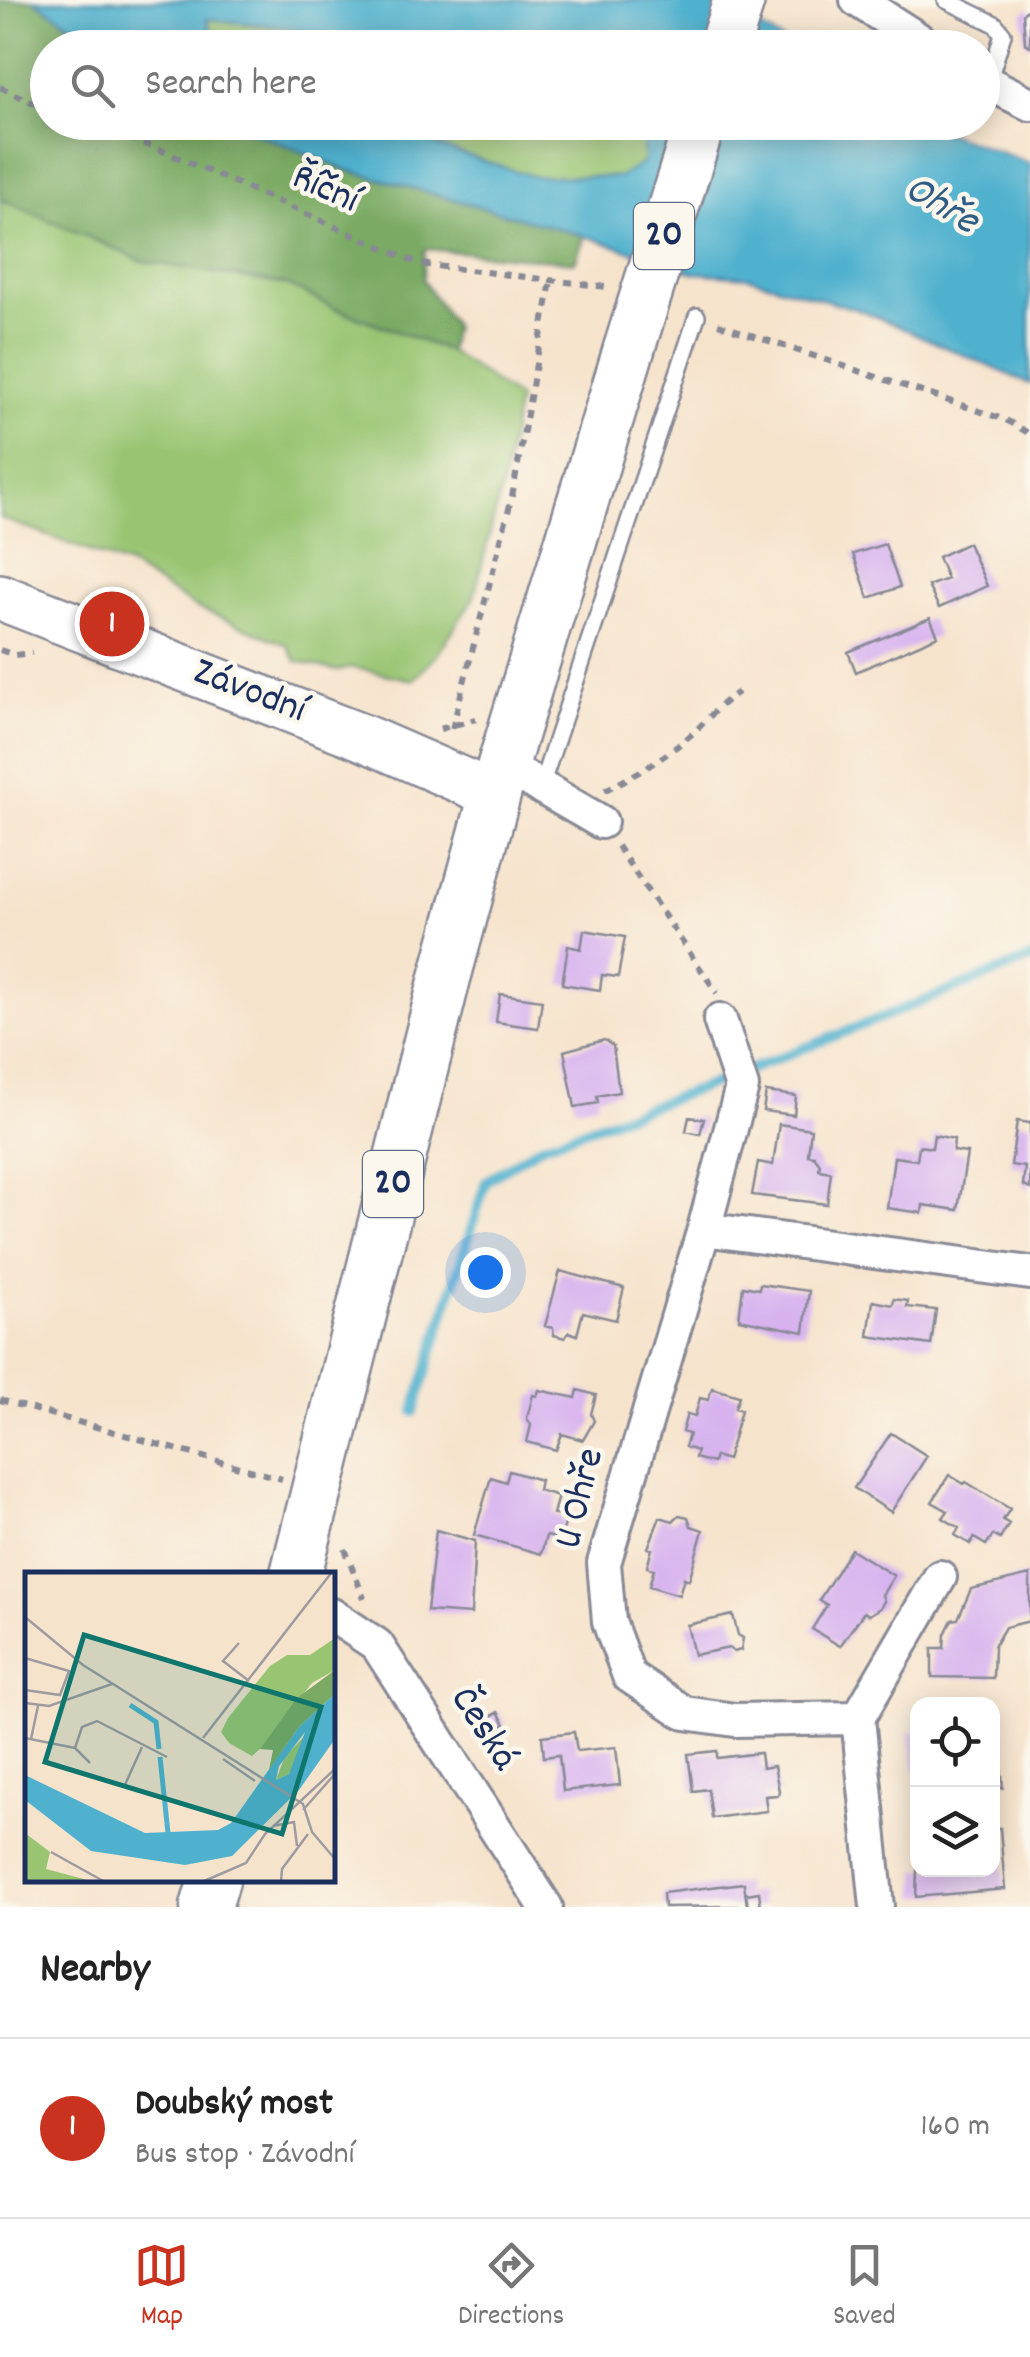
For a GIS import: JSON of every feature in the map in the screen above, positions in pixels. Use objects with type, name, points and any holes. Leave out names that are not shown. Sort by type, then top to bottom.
[{"type":"main road","points":[[730,30],[739,0]]},
{"type":"main road","name":"20","points":[[296,1572],[445,978],[513,782],[628,350],[694,140]]},
{"type":"main road","points":[[206,1907],[213,1882]]},
{"type":"street","points":[[857,0],[904,30]]},
{"type":"street","points":[[1000,89],[1030,104]]},
{"type":"street","name":"Závodní","points":[[0,598],[364,738],[513,782]]},
{"type":"street","points":[[513,782],[586,814]]},
{"type":"street","name":"U Ohře","points":[[720,1020],[739,1076],[704,1228],[604,1563],[609,1622],[629,1676],[685,1713],[734,1720],[858,1718]]},
{"type":"street","points":[[704,1228],[1030,1274]]},
{"type":"street","points":[[877,1907],[858,1718],[940,1577]]},
{"type":"street","name":"Česká","points":[[335,1617],[377,1645],[546,1907]]},
{"type":"lane","points":[[946,0],[1000,30]]},
{"type":"lane","points":[[513,782],[697,316]]},
{"type":"path","points":[[0,87],[30,101]]},
{"type":"path","name":"Říční","points":[[134,140],[420,264],[552,281],[512,497],[452,728]]},
{"type":"path","points":[[697,316],[1006,420],[1030,434]]},
{"type":"path","points":[[720,1020],[725,1016],[724,1002],[586,814],[689,737],[715,707],[738,692]]},
{"type":"path","points":[[0,1400],[317,1490]]},
{"type":"path","points":[[343,1536],[366,1602]]},
{"type":"green space","points":[[0,0],[34,0],[79,30],[30,30],[30,140],[273,140],[348,170],[585,236],[575,262],[425,249],[423,280],[453,325],[449,351],[334,308],[288,285],[143,261],[0,199]]},
{"type":"green space","points":[[206,19],[299,30],[210,30]]},
{"type":"green space","points":[[423,140],[641,140],[644,163],[620,177],[532,176]]},
{"type":"green space","points":[[0,199],[143,261],[288,285],[334,308],[449,351],[518,399],[502,486],[473,599],[438,653],[413,680],[351,667],[338,671],[296,661],[287,645],[197,608],[129,566],[0,518]]},
{"type":"water","points":[[34,0],[711,0],[764,30],[299,30],[207,19],[211,30],[79,30]]},
{"type":"water","name":"Ohře","points":[[273,140],[423,140],[532,176],[620,177],[644,162],[641,140],[967,140],[1030,163],[1030,384],[865,312],[748,277],[695,273],[585,236],[348,170]]},
{"type":"building","points":[[1030,8],[1030,46],[1025,43],[1023,13]]},
{"type":"building","points":[[968,543],[987,586],[939,608],[928,586],[947,579],[938,557]]},
{"type":"building","points":[[885,544],[900,587],[869,598],[853,554]]},
{"type":"building","points":[[930,618],[938,636],[856,672],[848,652]]},
{"type":"building","points":[[584,930],[625,937],[618,977],[602,975],[600,990],[562,984],[568,946],[581,949]]},
{"type":"building","points":[[500,994],[542,1000],[538,1028],[496,1022]]},
{"type":"building","points":[[604,1040],[613,1046],[619,1092],[597,1096],[598,1103],[575,1107],[564,1051]]},
{"type":"building","points":[[766,1092],[796,1096],[794,1115],[763,1111]]},
{"type":"building","points":[[689,1117],[704,1119],[700,1134],[686,1131]]},
{"type":"building","points":[[1017,1121],[1030,1123],[1030,1189],[1023,1185],[1025,1167],[1011,1165]]},
{"type":"building","points":[[779,1124],[811,1129],[808,1155],[820,1164],[819,1170],[831,1172],[827,1204],[752,1195],[758,1162],[773,1165]]},
{"type":"building","points":[[934,1135],[954,1139],[953,1151],[967,1153],[958,1210],[923,1205],[922,1213],[887,1208],[894,1157],[917,1160],[919,1146],[932,1148]]},
{"type":"building","points":[[560,1271],[624,1288],[616,1320],[583,1312],[577,1335],[554,1335],[553,1328],[545,1326]]},
{"type":"building","points":[[760,1284],[809,1291],[804,1332],[739,1319],[743,1286],[759,1289]]},
{"type":"building","points":[[894,1299],[908,1301],[907,1307],[936,1310],[931,1345],[868,1336],[873,1301],[893,1305]]},
{"type":"building","points":[[712,1388],[739,1396],[735,1408],[741,1410],[727,1460],[715,1456],[713,1463],[695,1458],[697,1451],[685,1447],[689,1434],[682,1432],[687,1414],[695,1416],[700,1398],[708,1400]]},
{"type":"building","points":[[539,1390],[576,1398],[578,1390],[596,1395],[591,1414],[594,1421],[583,1440],[562,1434],[556,1450],[527,1442],[531,1425],[527,1418],[533,1395],[537,1396]]},
{"type":"building","points":[[891,1433],[927,1456],[891,1512],[854,1488]]},
{"type":"building","points":[[509,1471],[540,1480],[538,1490],[558,1496],[553,1514],[565,1524],[562,1534],[555,1538],[546,1536],[541,1554],[474,1535],[491,1477],[506,1482]]},
{"type":"building","points":[[949,1475],[1010,1509],[1003,1520],[1009,1524],[1000,1539],[993,1535],[986,1545],[974,1538],[970,1544],[955,1535],[959,1528],[943,1518],[948,1511],[932,1502]]},
{"type":"building","points":[[679,1515],[688,1517],[691,1526],[703,1530],[689,1580],[684,1578],[679,1595],[649,1586],[654,1569],[647,1567],[652,1549],[648,1548],[660,1517],[673,1521]]},
{"type":"building","points":[[436,1530],[475,1541],[471,1614],[427,1611]]},
{"type":"building","points":[[851,1549],[894,1576],[882,1595],[880,1608],[869,1615],[864,1612],[840,1646],[812,1629],[827,1605],[819,1600]]},
{"type":"building","points":[[1030,1575],[1030,1621],[1005,1627],[994,1646],[993,1678],[932,1677],[932,1648],[944,1648],[945,1634],[952,1620],[958,1619],[971,1589]]},
{"type":"building","points":[[733,1615],[738,1635],[743,1638],[741,1650],[734,1652],[729,1648],[694,1655],[687,1625]]},
{"type":"building","points":[[498,1712],[505,1724],[496,1730],[488,1718]]},
{"type":"building","points":[[574,1732],[577,1751],[616,1747],[620,1785],[563,1791],[559,1755],[544,1757],[542,1736]]},
{"type":"building","points":[[717,1751],[717,1758],[760,1753],[762,1768],[774,1766],[779,1791],[778,1795],[765,1796],[767,1811],[712,1818],[708,1789],[693,1791],[688,1754]]},
{"type":"building","points":[[1000,1828],[1005,1889],[916,1897],[917,1877],[1000,1877]]},
{"type":"building","points":[[744,1883],[747,1906],[664,1907],[663,1893]]},
{"type":"building","points":[[759,1892],[761,1907],[748,1907],[746,1894]]},
{"type":"waterway","points":[[414,1412],[486,1181],[542,1145],[718,1082],[1030,959]]},
{"type":"place","name":"Doubský most","points":[[112,624]]}]
